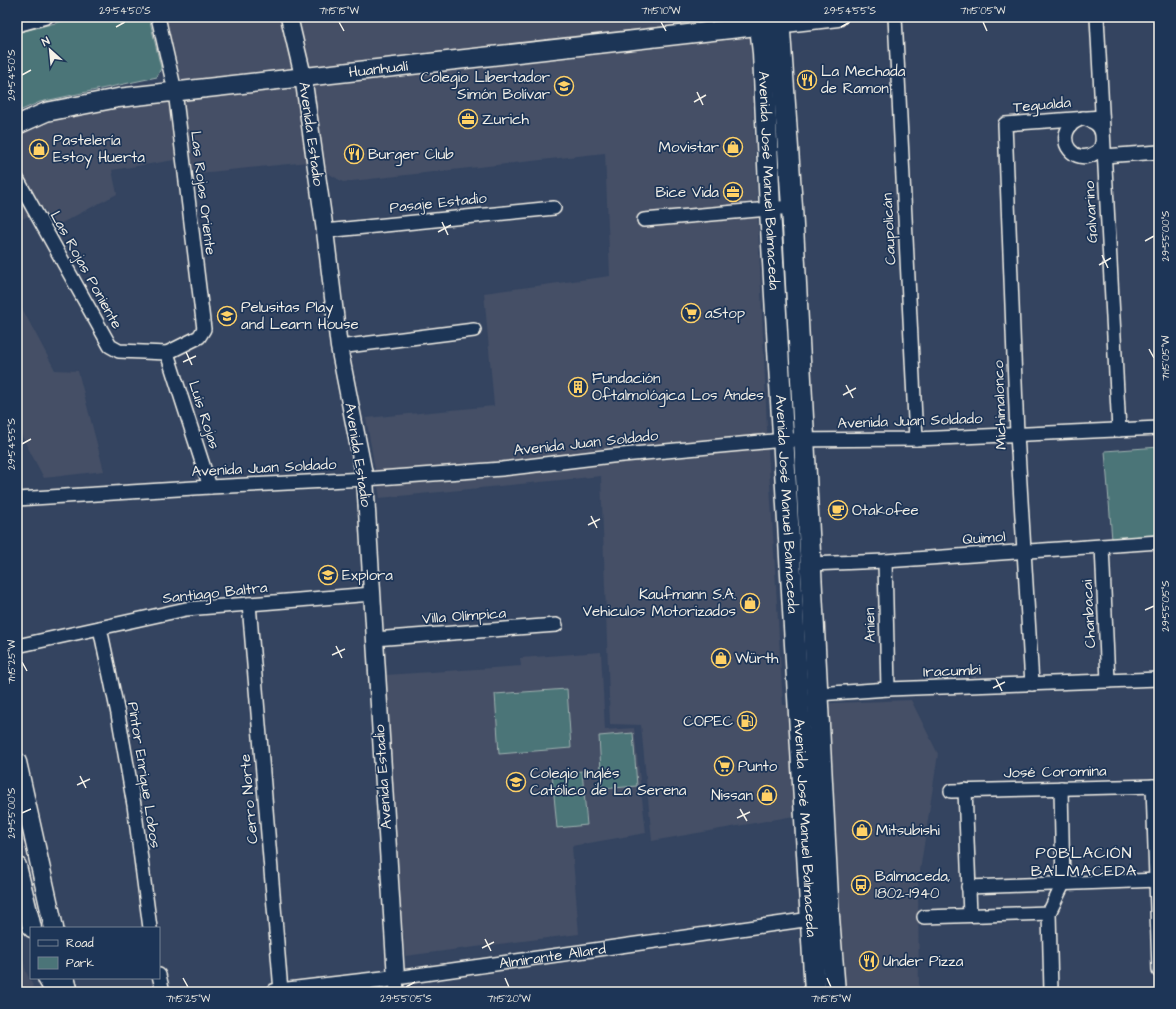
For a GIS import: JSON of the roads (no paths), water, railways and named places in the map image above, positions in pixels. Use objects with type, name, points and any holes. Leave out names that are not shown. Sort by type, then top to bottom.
[{"type":"main road","name":"Huanhualí","points":[[17,125],[46,112],[118,98],[759,21],[838,17]]},
{"type":"main road","name":"Avenida José Manuel Balmaceda","points":[[759,21],[763,53],[770,208],[784,440],[820,918],[834,992]]},
{"type":"main road","name":"Avenida José Manuel Balmaceda","points":[[780,21],[792,207],[818,694],[820,918],[815,992]]},
{"type":"main road","points":[[17,762],[54,927]]},
{"type":"main road","points":[[17,866],[32,927]]},
{"type":"main road","points":[[48,979],[55,992]]},
{"type":"main road","points":[[66,979],[69,992]]},
{"type":"street","points":[[17,25],[46,17]]},
{"type":"street","name":"Las Rojas Oriente","points":[[158,17],[174,91],[204,329],[199,337],[167,353]]},
{"type":"street","name":"Avenida Estadio","points":[[289,17],[303,76],[325,231],[339,347],[365,480],[396,985]]},
{"type":"street","name":"Caupolicán","points":[[895,17],[916,439]]},
{"type":"street","name":"Galvarino","points":[[1097,17],[1119,430]]},
{"type":"street","name":"Tegualda","points":[[1004,124],[1102,117]]},
{"type":"street","name":"Tegualda","points":[[1083,118],[1094,122],[1102,130],[1103,141],[1098,151],[1090,157],[1079,157],[1070,151],[1065,142],[1066,131],[1073,123],[1083,118]]},
{"type":"street","name":"Michimalonco","points":[[1004,124],[1016,434],[1032,684]]},
{"type":"street","points":[[1104,156],[1159,152]]},
{"type":"street","name":"Las Rojas Poniente","points":[[17,179],[110,346],[119,351],[167,353]]},
{"type":"street","points":[[644,220],[792,207]]},
{"type":"street","name":"Pasaje Estadio","points":[[325,231],[554,208]]},
{"type":"street","points":[[339,347],[474,330]]},
{"type":"street","name":"Luis Rojas","points":[[167,353],[210,487]]},
{"type":"street","name":"Avenida Juan Soldado","points":[[17,499],[210,487],[365,480],[502,469],[612,456],[784,440],[916,439],[1159,428]]},
{"type":"street","name":"Quimol","points":[[810,564],[885,561],[1159,542]]},
{"type":"street","name":"Chanbacai","points":[[1102,546],[1108,681]]},
{"type":"street","name":"Anien","points":[[885,561],[888,689]]},
{"type":"street","name":"Santiago Baltra","points":[[17,646],[186,609],[372,594]]},
{"type":"street","name":"Cerro Norte","points":[[249,604],[278,991]]},
{"type":"street","name":"Villa Olímpica","points":[[374,639],[556,625]]},
{"type":"street","name":"Pintor Enrique Lobos","points":[[100,628],[118,714],[134,805],[150,927]]},
{"type":"street","name":"Iracumbi","points":[[818,694],[888,689],[1159,679]]},
{"type":"street","points":[[1156,786],[1159,971]]},
{"type":"street","name":"José Coromina","points":[[951,791],[1156,786]]},
{"type":"street","points":[[1051,992],[1048,913],[1063,884],[1061,788]]},
{"type":"street","points":[[965,790],[970,915]]},
{"type":"street","points":[[968,887],[1157,880]]},
{"type":"street","points":[[924,917],[1048,913]]},
{"type":"street","name":"Almirante Allard","points":[[278,991],[396,985],[820,918]]},
{"type":"street","points":[[160,979],[163,992]]},
{"type":"place","name":"La Mechada de Ramon","points":[[807,80]]},
{"type":"place","name":"Colegio Libertador Simón Bolívar","points":[[564,86]]},
{"type":"place","name":"Zurich","points":[[468,119]]},
{"type":"place","name":"Movistar","points":[[733,147]]},
{"type":"place","name":"Pastelería Estoy Huerta","points":[[39,149]]},
{"type":"place","name":"Burger Club","points":[[354,154]]},
{"type":"place","name":"Bice Vida","points":[[733,192]]},
{"type":"place","name":"aStop","points":[[691,313]]},
{"type":"place","name":"Pelusitas Play and Learn House","points":[[227,316]]},
{"type":"place","name":"Fundación Oftalmológica Los Andes","points":[[578,387]]},
{"type":"place","name":"Otakofee","points":[[838,510]]},
{"type":"place","name":"Explora","points":[[328,575]]},
{"type":"place","name":"Kaufmann S.A. Vehiculos Motorizados","points":[[750,603]]},
{"type":"place","name":"Würth","points":[[721,658]]},
{"type":"place","name":"COPEC","points":[[747,721]]},
{"type":"place","name":"Punto","points":[[724,766]]},
{"type":"place","name":"Colegio Inglés Católico de La Serena","points":[[516,782]]},
{"type":"place","name":"Nissan","points":[[767,795]]},
{"type":"place","name":"Mitsubishi","points":[[862,830]]},
{"type":"place","name":"Balmaceda, 1802-1940","points":[[861,885]]},
{"type":"place","name":"Under Pizza","points":[[869,961]]},
{"type":"district","name":"POBLACIÓN BALMACEDA","points":[[1084,862]]}]
